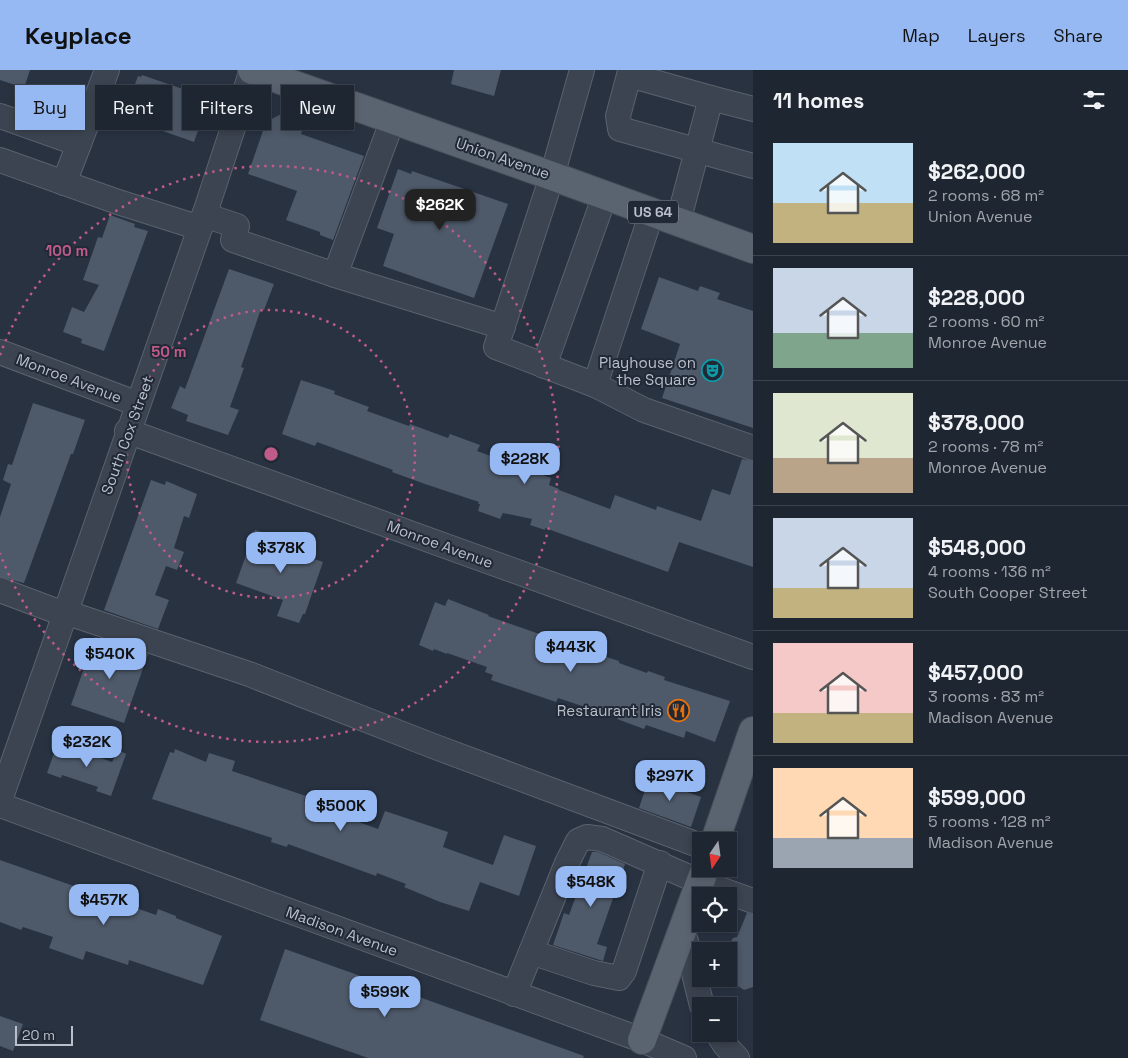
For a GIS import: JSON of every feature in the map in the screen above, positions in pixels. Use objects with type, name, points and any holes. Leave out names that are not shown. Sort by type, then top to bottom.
[{"type":"main road","name":"Union Avenue","points":[[252,70],[753,249]]},
{"type":"main road","points":[[717,832],[753,731]]},
{"type":"main road","points":[[638,1049],[702,878]]},
{"type":"street","points":[[64,183],[107,70]]},
{"type":"street","name":"South Cox Street","points":[[0,800],[202,221],[252,70]]},
{"type":"street","points":[[582,70],[552,176],[496,347],[595,385],[644,410],[753,448]]},
{"type":"street","points":[[753,109],[628,75],[618,116],[620,129],[696,152],[753,166]]},
{"type":"street","points":[[678,222],[711,98]]},
{"type":"street","points":[[0,116],[79,144]]},
{"type":"street","points":[[335,275],[393,119]]},
{"type":"street","points":[[0,160],[64,183],[202,221],[237,226],[233,240],[335,275],[503,327]]},
{"type":"street","points":[[544,366],[605,195]]},
{"type":"street","points":[[595,385],[652,212]]},
{"type":"street","name":"Monroe Avenue","points":[[0,352],[138,404]]},
{"type":"street","name":"Monroe Avenue","points":[[128,431],[753,657]]},
{"type":"street","points":[[0,590],[249,674],[433,746],[692,843]]},
{"type":"street","name":"Madison Avenue","points":[[0,804],[514,994],[638,1049],[684,1058]]},
{"type":"street","points":[[514,994],[567,863],[578,841],[587,837],[602,839],[660,863],[692,872]]},
{"type":"street","points":[[531,952],[594,973],[619,978],[624,971],[660,863]]},
{"type":"street","points":[[709,878],[753,901]]},
{"type":"street","points":[[682,932],[700,997]]},
{"type":"street","points":[[723,1042],[737,1058]]},
{"type":"building","points":[[0,70],[30,70],[25,85],[15,85],[0,80]]},
{"type":"building","points":[[454,70],[501,70],[494,96],[451,84]]},
{"type":"building","points":[[142,75],[171,85],[135,85],[138,76],[141,77]]},
{"type":"building","points":[[172,85],[182,89],[182,130],[198,130],[194,142],[160,130],[172,130]]},
{"type":"building","points":[[281,114],[281,130],[299,130],[302,131],[301,134],[364,156],[333,240],[320,235],[320,232],[286,220],[297,191],[248,174],[263,130],[271,130],[271,119]]},
{"type":"building","points":[[398,169],[411,174],[412,171],[508,204],[474,298],[383,266],[394,234],[377,228]]},
{"type":"building","points":[[110,215],[135,224],[134,227],[148,231],[104,351],[81,343],[82,339],[63,332],[72,307],[84,312],[99,285],[83,280],[98,237],[102,238]]},
{"type":"building","points":[[229,269],[274,284],[264,310],[261,309],[241,367],[244,368],[230,407],[239,410],[228,435],[186,421],[188,415],[171,408],[180,386],[185,389]]},
{"type":"building","name":"Playhouse on the Square","points":[[659,277],[698,291],[700,286],[720,293],[717,299],[753,311],[753,428],[662,398],[680,344],[641,329]]},
{"type":"building","points":[[301,380],[335,391],[334,394],[369,407],[367,411],[448,438],[450,434],[480,445],[477,451],[551,478],[549,485],[610,509],[615,495],[656,510],[657,506],[701,521],[712,489],[730,495],[742,459],[753,461],[753,567],[679,542],[668,572],[545,528],[545,530],[530,525],[532,519],[503,513],[500,519],[478,511],[479,502],[392,472],[393,470],[317,442],[315,446],[282,434]]},
{"type":"building","points":[[33,403],[85,420],[24,583],[0,577],[0,517],[11,484],[3,480],[8,464],[12,465]]},
{"type":"building","points":[[151,480],[165,485],[166,481],[197,494],[189,518],[184,516],[174,548],[184,552],[177,570],[166,566],[155,595],[169,600],[158,629],[104,610]]},
{"type":"building","points":[[255,530],[272,535],[271,539],[315,556],[314,559],[323,562],[305,614],[303,614],[299,623],[277,616],[283,600],[236,583]]},
{"type":"building","points":[[448,599],[488,616],[548,637],[548,634],[568,641],[566,644],[619,661],[619,663],[647,673],[648,671],[665,677],[664,680],[730,701],[715,742],[686,731],[684,738],[646,725],[644,729],[618,718],[558,698],[556,702],[491,680],[493,675],[485,672],[487,667],[419,645],[435,602],[445,606]]},
{"type":"building","points":[[95,637],[148,654],[124,723],[71,705]]},
{"type":"building","points":[[58,742],[112,762],[118,750],[126,754],[111,796],[96,791],[98,787],[62,775],[61,778],[47,773]]},
{"type":"building","points":[[175,749],[206,762],[209,753],[235,761],[232,771],[306,796],[304,801],[378,829],[385,811],[448,832],[443,847],[493,865],[504,835],[536,846],[519,896],[480,882],[469,911],[440,902],[404,887],[406,884],[377,873],[376,876],[288,844],[287,847],[271,842],[272,838],[152,799],[170,752],[174,753]]},
{"type":"building","points":[[649,778],[701,797],[691,827],[639,808]]},
{"type":"building","points":[[592,852],[598,852],[625,864],[597,944],[607,947],[603,961],[553,945],[564,913],[569,915]]},
{"type":"building","points":[[0,860],[156,915],[158,909],[222,936],[203,985],[129,960],[128,965],[86,951],[83,960],[49,948],[53,937],[23,927],[21,930],[0,922]]},
{"type":"building","points":[[747,913],[753,914],[753,987],[744,990],[737,985],[737,942],[730,942],[733,938],[737,937]]},
{"type":"building","points":[[285,949],[584,1056],[583,1058],[368,1058],[260,1020]]},
{"type":"building","points":[[0,1016],[23,1024],[13,1051],[0,1046]]},
{"type":"place","name":"Playhouse on the Square","points":[[712,371]]},
{"type":"place","name":"Restaurant Iris","points":[[678,710]]}]
